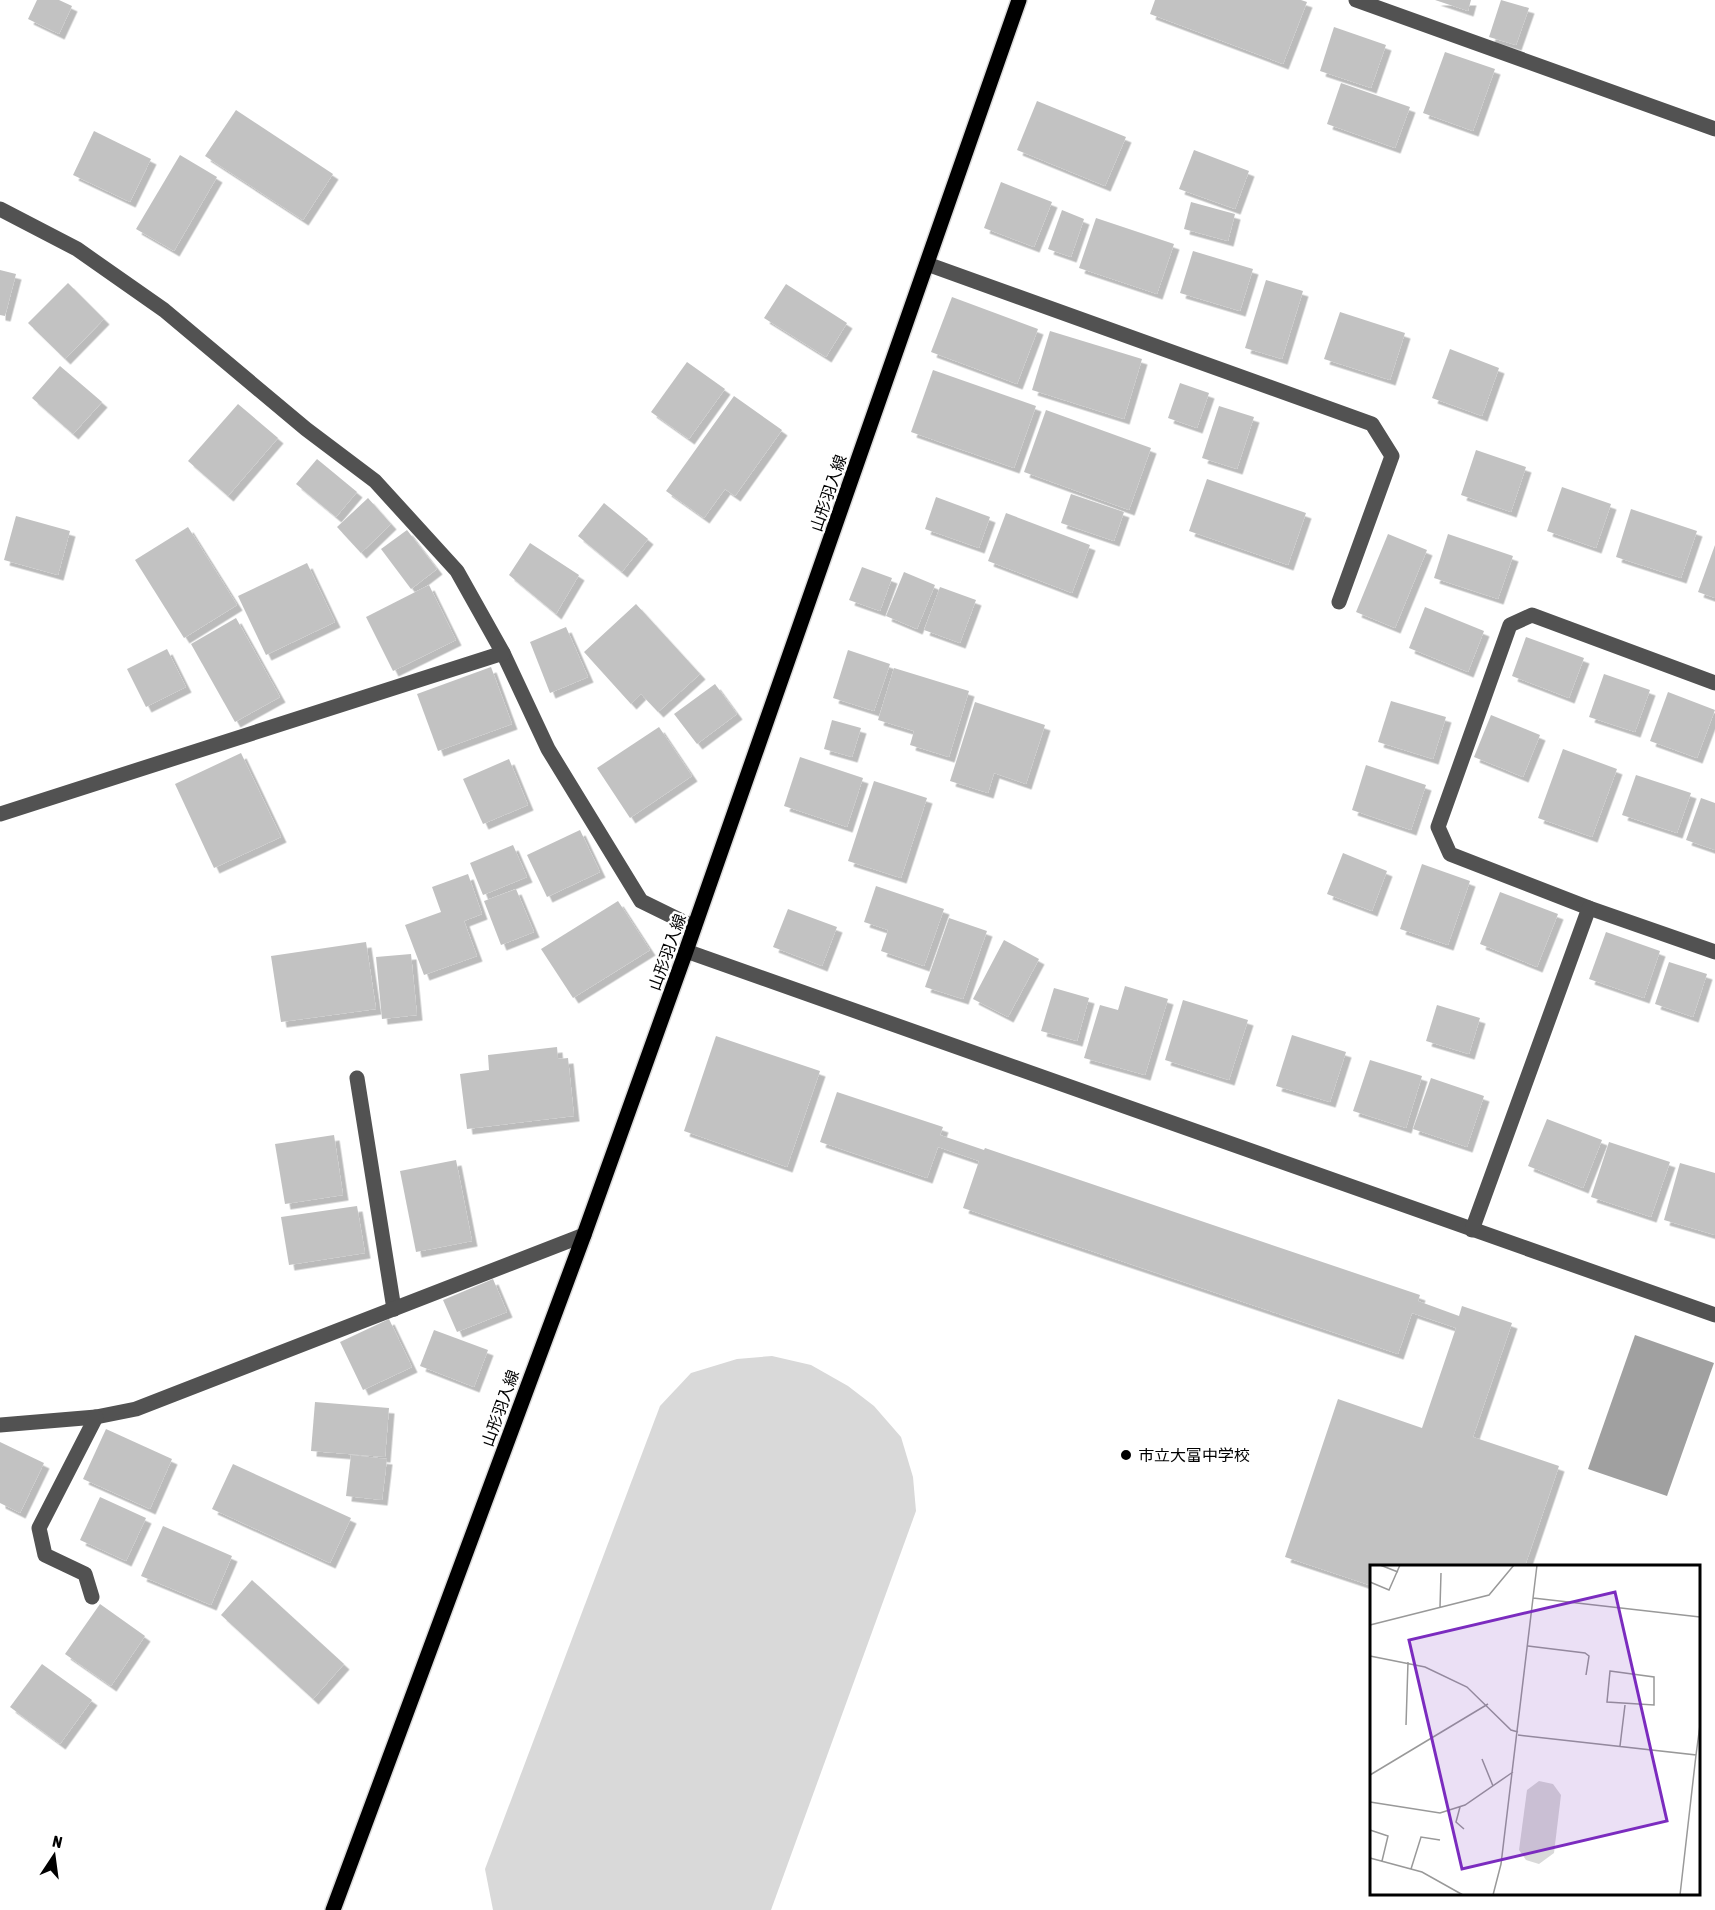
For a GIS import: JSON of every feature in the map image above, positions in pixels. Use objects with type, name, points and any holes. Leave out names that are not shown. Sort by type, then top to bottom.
[{"type":"main road","name":"山形羽入線","points":[[333,1910],[584,1234],[686,951],[1019,0]]},
{"type":"lane","points":[[1356,0],[1715,129]]},
{"type":"lane","points":[[0,209],[77,249],[164,310],[306,429],[375,481],[457,570],[503,653],[548,749],[641,901],[694,927]]},
{"type":"lane","points":[[927,264],[1372,424],[1392,456],[1340,602]]},
{"type":"lane","points":[[1715,682],[1532,615],[1510,625],[1438,827],[1450,854],[1589,908],[1715,952]]},
{"type":"lane","points":[[0,814],[503,653]]},
{"type":"lane","points":[[1472,1230],[1589,908]]},
{"type":"lane","points":[[686,951],[1715,1315]]},
{"type":"lane","points":[[357,1078],[394,1309]]},
{"type":"lane","points":[[0,1425],[96,1417],[136,1409],[584,1234]]},
{"type":"lane","points":[[92,1597],[85,1574],[45,1555],[39,1528],[96,1417]]},
{"type":"shaded area","points":[[1635,1335],[1714,1363],[1667,1496],[1588,1469]]},
{"type":"shaded area","points":[[772,1356],[811,1365],[848,1386],[874,1406],[901,1437],[913,1477],[916,1511],[771,1910],[493,1910],[485,1869],[660,1406],[691,1373],[737,1359]]},
{"type":"building","points":[[37,0],[59,0],[72,6],[59,34],[28,19]]},
{"type":"building","points":[[1155,0],[1301,0],[1307,2],[1283,64],[1150,14]]},
{"type":"building","points":[[1435,0],[1471,0],[1468,11]]},
{"type":"building","points":[[1501,0],[1529,8],[1516,45],[1489,37]]},
{"type":"building","points":[[1334,27],[1386,45],[1371,88],[1320,71]]},
{"type":"building","points":[[1445,52],[1495,69],[1473,131],[1423,113]]},
{"type":"building","points":[[1341,83],[1410,107],[1395,148],[1327,124]]},
{"type":"building","points":[[1037,101],[1126,137],[1105,186],[1017,150]]},
{"type":"building","points":[[236,110],[333,174],[303,220],[205,156]]},
{"type":"building","points":[[94,131],[151,159],[130,202],[73,175]]},
{"type":"building","points":[[1194,150],[1249,171],[1235,209],[1179,189]]},
{"type":"building","points":[[180,155],[217,177],[174,251],[136,229]]},
{"type":"building","points":[[1001,182],[1052,202],[1034,247],[984,228]]},
{"type":"building","points":[[1191,202],[1235,214],[1228,241],[1184,229]]},
{"type":"building","points":[[1062,210],[1084,219],[1071,257],[1048,249]]},
{"type":"building","points":[[1096,218],[1174,244],[1157,294],[1079,268]]},
{"type":"building","points":[[1193,251],[1253,269],[1240,311],[1180,293]]},
{"type":"building","points":[[0,270],[16,274],[5,316],[0,315]]},
{"type":"building","points":[[1266,280],[1303,291],[1282,359],[1245,348]]},
{"type":"building","points":[[68,283],[104,319],[65,359],[28,323]]},
{"type":"building","points":[[786,284],[847,323],[826,357],[764,318]]},
{"type":"building","points":[[952,297],[1038,329],[1017,384],[931,352]]},
{"type":"building","points":[[1340,312],[1405,333],[1390,380],[1324,359]]},
{"type":"building","points":[[1050,331],[1142,359],[1124,419],[1032,390]]},
{"type":"building","points":[[1450,349],[1499,368],[1482,416],[1432,398]]},
{"type":"building","points":[[687,362],[725,389],[689,439],[651,412]]},
{"type":"building","points":[[60,366],[102,402],[73,434],[32,398]]},
{"type":"building","points":[[933,370],[1036,406],[1014,468],[911,432]]},
{"type":"building","points":[[1180,383],[1209,393],[1197,428],[1168,418]]},
{"type":"building","points":[[734,396],[782,430],[735,496],[725,489],[704,518],[666,491]]},
{"type":"building","points":[[238,404],[278,438],[228,496],[188,461]]},
{"type":"building","points":[[1219,406],[1254,417],[1237,469],[1202,458]]},
{"type":"building","points":[[1046,410],[1151,448],[1129,510],[1024,472]]},
{"type":"building","points":[[1476,450],[1526,467],[1511,512],[1461,495]]},
{"type":"building","points":[[317,459],[357,492],[336,517],[296,484]]},
{"type":"building","points":[[1207,479],[1306,513],[1288,565],[1189,531]]},
{"type":"building","points":[[1562,487],[1611,504],[1596,548],[1547,531]]},
{"type":"building","points":[[1071,494],[1124,512],[1114,541],[1061,523]]},
{"type":"building","points":[[936,497],[990,517],[979,548],[925,529]]},
{"type":"building","points":[[368,498],[391,524],[361,553],[337,527]]},
{"type":"building","points":[[604,503],[648,539],[622,572],[578,536]]},
{"type":"building","points":[[1631,509],[1697,531],[1681,578],[1616,557]]},
{"type":"building","points":[[1006,513],[1090,545],[1072,593],[988,561]]},
{"type":"building","points":[[16,516],[70,531],[58,575],[4,560]]},
{"type":"building","points":[[188,527],[237,605],[184,638],[135,560]]},
{"type":"building","points":[[407,530],[437,569],[411,589],[381,549]]},
{"type":"building","points":[[1388,534],[1427,550],[1395,628],[1356,612]]},
{"type":"building","points":[[1448,534],[1513,556],[1498,599],[1434,578]]},
{"type":"building","points":[[530,543],[579,575],[556,614],[509,575]]},
{"type":"building","points":[[1715,545],[1715,598],[1698,592]]},
{"type":"building","points":[[307,563],[335,622],[266,655],[238,596]]},
{"type":"building","points":[[862,567],[892,578],[880,611],[849,600]]},
{"type":"building","points":[[904,572],[935,585],[917,629],[886,616]]},
{"type":"building","points":[[429,585],[456,640],[393,671],[366,617]]},
{"type":"building","points":[[940,587],[976,600],[960,643],[924,630]]},
{"type":"building","points":[[636,604],[700,674],[658,712],[641,694],[631,704],[584,652]]},
{"type":"building","points":[[1425,607],[1484,631],[1468,672],[1409,648]]},
{"type":"building","points":[[236,618],[280,697],[235,722],[191,644]]},
{"type":"building","points":[[566,627],[588,677],[550,693],[530,642]]},
{"type":"building","points":[[1526,637],[1584,658],[1569,698],[1512,676]]},
{"type":"building","points":[[167,649],[186,687],[146,707],[127,669]]},
{"type":"building","points":[[848,650],[890,664],[874,711],[833,698]]},
{"type":"building","points":[[491,667],[512,724],[438,751],[417,694]]},
{"type":"building","points":[[894,668],[969,691],[949,757],[910,745],[914,731],[878,720]]},
{"type":"building","points":[[1604,674],[1650,690],[1635,732],[1589,717]]},
{"type":"building","points":[[715,684],[737,714],[697,744],[674,714]]},
{"type":"building","points":[[1668,692],[1715,710],[1697,758],[1650,741]]},
{"type":"building","points":[[1391,701],[1446,717],[1433,759],[1378,742]]},
{"type":"building","points":[[975,702],[1045,725],[1026,784],[994,773],[988,793],[950,781]]},
{"type":"building","points":[[1491,715],[1540,735],[1523,777],[1474,757]]},
{"type":"building","points":[[832,720],[861,728],[852,757],[824,749]]},
{"type":"building","points":[[659,727],[692,776],[630,818],[597,768]]},
{"type":"building","points":[[1563,749],[1617,769],[1592,837],[1538,818]]},
{"type":"building","points":[[241,753],[281,837],[214,868],[175,784]]},
{"type":"building","points":[[800,757],[863,778],[847,827],[784,806]]},
{"type":"building","points":[[509,759],[528,805],[483,824],[463,779]]},
{"type":"building","points":[[1366,765],[1426,785],[1411,830],[1352,810]]},
{"type":"building","points":[[1636,775],[1691,793],[1677,833],[1622,815]]},
{"type":"building","points":[[874,781],[927,798],[901,878],[848,861]]},
{"type":"building","points":[[1701,798],[1715,803],[1715,850],[1686,840]]},
{"type":"building","points":[[580,830],[600,872],[547,897],[527,855]]},
{"type":"building","points":[[513,845],[527,877],[483,895],[470,863]]},
{"type":"building","points":[[1343,853],[1387,871],[1372,911],[1327,894]]},
{"type":"building","points":[[1422,864],[1470,881],[1448,945],[1400,929]]},
{"type":"building","points":[[468,874],[482,914],[464,921],[477,956],[424,975],[405,925],[441,912],[432,887]]},
{"type":"building","points":[[876,886],[944,909],[924,966],[881,951],[888,930],[864,922]]},
{"type":"building","points":[[516,889],[534,932],[501,945],[484,901]]},
{"type":"building","points":[[1500,892],[1558,914],[1537,967],[1480,944]]},
{"type":"building","points":[[618,901],[650,950],[573,998],[541,949]]},
{"type":"building","points":[[788,909],[837,927],[822,966],[773,947]]},
{"type":"building","points":[[949,918],[987,931],[963,999],[925,987]]},
{"type":"building","points":[[1606,932],[1660,951],[1644,998],[1589,979]]},
{"type":"building","points":[[1004,940],[1039,959],[1008,1017],[973,999]]},
{"type":"building","points":[[366,942],[376,1009],[281,1022],[271,956]]},
{"type":"building","points":[[411,954],[417,1015],[382,1019],[376,957]]},
{"type":"building","points":[[1669,962],[1707,974],[1693,1017],[1655,1004]]},
{"type":"building","points":[[1125,986],[1168,999],[1145,1075],[1084,1058],[1100,1005],[1118,1010]]},
{"type":"building","points":[[1054,988],[1089,998],[1077,1041],[1041,1031]]},
{"type":"building","points":[[1183,1000],[1248,1020],[1229,1080],[1165,1060]]},
{"type":"building","points":[[1437,1005],[1480,1018],[1469,1054],[1426,1041]]},
{"type":"building","points":[[1292,1035],[1346,1052],[1330,1102],[1276,1086]]},
{"type":"building","points":[[716,1036],[820,1071],[787,1167],[684,1131]]},
{"type":"building","points":[[557,1047],[558,1059],[568,1058],[574,1116],[467,1129],[460,1074],[489,1070],[488,1055]]},
{"type":"building","points":[[1370,1060],[1422,1076],[1406,1128],[1353,1111]]},
{"type":"building","points":[[1431,1078],[1484,1096],[1467,1147],[1413,1129]]},
{"type":"building","points":[[837,1092],[943,1127],[940,1135],[984,1150],[985,1148],[1420,1295],[1418,1301],[1459,1316],[1462,1306],[1512,1323],[1473,1437],[1559,1466],[1525,1565],[1370,1565],[1370,1585],[1285,1557],[1338,1399],[1422,1428],[1456,1328],[1412,1313],[1398,1354],[963,1208],[979,1161],[938,1147],[927,1178],[820,1142]]},
{"type":"building","points":[[1547,1119],[1602,1140],[1583,1188],[1528,1166]]},
{"type":"building","points":[[334,1135],[343,1195],[285,1204],[275,1144]]},
{"type":"building","points":[[1609,1142],[1670,1162],[1651,1217],[1591,1197]]},
{"type":"building","points":[[456,1160],[472,1241],[416,1252],[400,1171]]},
{"type":"building","points":[[1680,1163],[1715,1173],[1715,1235],[1664,1220]]},
{"type":"building","points":[[357,1206],[365,1253],[289,1265],[281,1217]]},
{"type":"building","points":[[493,1279],[507,1312],[457,1332],[443,1300]]},
{"type":"building","points":[[389,1319],[412,1367],[363,1390],[340,1342]]},
{"type":"building","points":[[434,1330],[488,1350],[474,1387],[420,1366]]},
{"type":"building","points":[[315,1402],[389,1408],[385,1457],[311,1451]]},
{"type":"building","points":[[106,1429],[172,1459],[150,1509],[83,1479]]},
{"type":"building","points":[[0,1442],[44,1463],[20,1513],[0,1503]]},
{"type":"building","points":[[351,1455],[387,1459],[382,1500],[346,1496]]},
{"type":"building","points":[[233,1464],[351,1518],[330,1563],[212,1509]]},
{"type":"building","points":[[100,1497],[146,1518],[126,1561],[80,1540]]},
{"type":"building","points":[[163,1526],[232,1556],[211,1605],[141,1576]]},
{"type":"building","points":[[252,1580],[344,1664],[313,1699],[221,1615]]},
{"type":"building","points":[[100,1604],[145,1636],[111,1686],[65,1654]]},
{"type":"building","points":[[42,1664],[92,1700],[60,1744],[10,1707]]},
{"type":"place","name":"市立大富中学校","points":[[1126,1455]]}]
